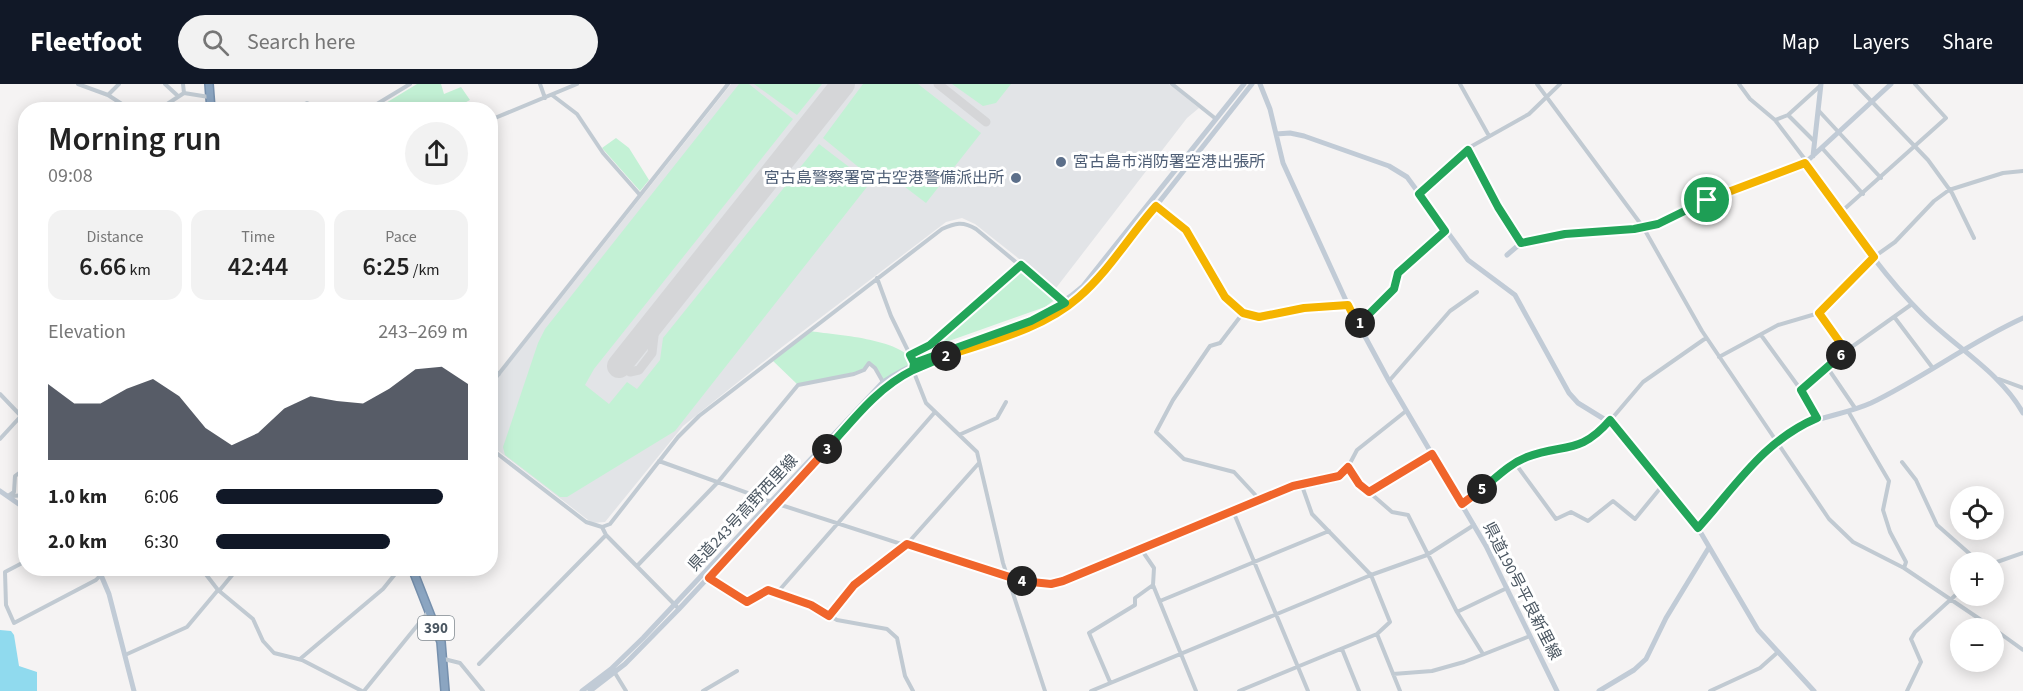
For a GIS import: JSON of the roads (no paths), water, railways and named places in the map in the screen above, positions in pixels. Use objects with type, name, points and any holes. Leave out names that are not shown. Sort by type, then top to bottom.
[{"type":"highway","points":[[209,84],[211,102]]},
{"type":"highway","name":"390","points":[[415,576],[429,610],[444,659],[445,691]]},
{"type":"street","points":[[78,84],[108,95],[119,102]]},
{"type":"street","points":[[108,95],[119,84]]},
{"type":"street","points":[[165,84],[178,96]]},
{"type":"street","points":[[183,84],[184,93]]},
{"type":"street","points":[[381,102],[411,84]]},
{"type":"street","points":[[540,84],[545,98]]},
{"type":"street","points":[[498,117],[577,84]]},
{"type":"street","points":[[499,374],[728,84]]},
{"type":"street","points":[[1172,84],[1216,119]]},
{"type":"street","name":"県道243号高野西里線","points":[[582,691],[627,654],[709,578],[883,382],[913,366],[1031,321],[1065,303],[1096,272],[1244,84]]},
{"type":"street","name":"県道243号高野西里線","points":[[590,691],[615,673],[875,396],[893,381],[913,366],[1033,326],[1060,312],[1088,289],[1252,84]]},
{"type":"street","name":"県道190号平良新里線","points":[[1260,84],[1283,163],[1348,305],[1406,411],[1474,525],[1508,588],[1557,691]]},
{"type":"street","points":[[1460,84],[1489,136]]},
{"type":"street","points":[[1537,84],[1643,227],[1706,338],[1839,530],[1853,542],[1904,568],[1950,599]]},
{"type":"street","points":[[1419,194],[1468,150],[1522,119],[1560,84]]},
{"type":"street","points":[[1739,84],[1750,99],[1775,120],[1874,257],[1912,304],[1960,350],[1997,379],[2013,395],[2023,412]]},
{"type":"street","points":[[1775,120],[1788,115],[1822,84]]},
{"type":"street","points":[[1813,156],[1822,84]]},
{"type":"street","points":[[1855,84],[1914,146],[1949,190],[1974,238]]},
{"type":"street","points":[[1507,255],[1521,243],[1565,234],[1643,227],[1669,220],[1707,200],[1806,162],[1891,84]]},
{"type":"street","points":[[1841,212],[1946,117],[1915,84]]},
{"type":"street","points":[[169,102],[184,93],[210,97]]},
{"type":"street","points":[[552,95],[577,114],[603,153],[640,195]]},
{"type":"street","points":[[1819,111],[1881,178]]},
{"type":"street","points":[[1788,115],[1814,141]]},
{"type":"street","points":[[1276,134],[1304,136],[1389,166],[1407,177],[1468,260],[1515,295],[1558,379],[1578,403],[1610,420],[1698,528],[1708,549],[1758,630],[1814,691]]},
{"type":"street","points":[[1822,148],[1863,194]]},
{"type":"street","points":[[1468,150],[1498,207],[1521,243]]},
{"type":"street","points":[[1719,357],[1778,325],[1819,313],[1874,257],[1894,242],[1934,201],[1949,190],[2003,173],[2023,171]]},
{"type":"street","points":[[1156,206],[1186,230],[1225,297],[1243,313],[1259,317],[1304,308],[1348,305]]},
{"type":"street","points":[[498,454],[586,522],[602,527],[610,524],[659,461],[699,416],[877,278],[942,229],[955,223],[966,224],[976,229],[1065,303]]},
{"type":"street","points":[[1358,325],[1394,289],[1398,273],[1445,231]]},
{"type":"street","points":[[910,355],[930,345],[1021,265]]},
{"type":"street","points":[[877,278],[891,316],[910,355],[927,403],[973,447],[1009,579],[1045,689],[1039,691]]},
{"type":"street","points":[[1389,381],[1450,311],[1477,292]]},
{"type":"street","points":[[1801,390],[1846,351],[1912,304]]},
{"type":"street","points":[[1243,313],[1220,343],[1210,346],[1173,400],[1156,432],[1184,459],[1234,472],[1260,500]]},
{"type":"street","points":[[1819,313],[1846,351]]},
{"type":"street","points":[[1895,318],[1932,366]]},
{"type":"street","points":[[1698,528],[1742,473],[1776,440],[1817,418],[1848,411],[1885,396],[1960,350],[2023,318]]},
{"type":"street","points":[[1761,335],[1801,390],[1817,418]]},
{"type":"street","points":[[1462,504],[1515,463],[1529,456],[1581,445],[1597,435],[1643,382],[1706,338]]},
{"type":"street","points":[[638,565],[718,482],[798,385],[854,374],[864,370],[869,363],[875,368],[883,382]]},
{"type":"street","points":[[1827,368],[1855,408]]},
{"type":"street","points":[[1997,379],[2023,388]]},
{"type":"street","points":[[0,394],[18,415]]},
{"type":"street","points":[[961,434],[997,418],[1006,402]]},
{"type":"street","points":[[776,594],[935,411]]},
{"type":"street","points":[[659,461],[776,503],[1009,579],[1038,584],[1063,581],[1301,483],[1339,476],[1348,467],[1357,450],[1406,411]]},
{"type":"street","points":[[1848,411],[1889,481],[1883,510],[1890,532],[1906,562],[1904,568]]},
{"type":"street","points":[[0,439],[18,422]]},
{"type":"street","points":[[1369,492],[1432,454]]},
{"type":"street","points":[[1902,462],[1916,480],[1937,525],[1968,552]]},
{"type":"street","points":[[829,616],[854,585],[907,544],[979,463]]},
{"type":"street","points":[[1515,463],[1556,519],[1571,512],[1588,521],[1613,501],[1635,519],[1662,486]]},
{"type":"street","points":[[1348,467],[1359,484],[1392,512],[1408,515],[1457,612],[1483,654]]},
{"type":"street","points":[[8,496],[14,492],[15,476],[18,474]]},
{"type":"street","points":[[1239,691],[1377,634],[1390,622],[1371,574],[1312,514],[1301,483]]},
{"type":"street","points":[[0,491],[18,503]]},
{"type":"street","points":[[8,496],[18,495]]},
{"type":"street","points":[[1233,511],[1308,691]]},
{"type":"street","points":[[1091,691],[1371,574],[1427,555],[1474,525]]},
{"type":"street","points":[[602,527],[606,535],[678,607]]},
{"type":"street","points":[[1160,602],[1329,531]]},
{"type":"street","points":[[479,664],[606,535]]},
{"type":"street","points":[[1141,549],[1154,568],[1152,585],[1179,655],[1197,691]]},
{"type":"street","points":[[1599,691],[1634,670],[1646,659],[1666,618],[1708,549]]},
{"type":"street","points":[[2004,560],[2023,553]]},
{"type":"street","points":[[18,565],[5,572],[6,605],[14,623],[96,580],[98,576]]},
{"type":"street","points":[[102,576],[109,594],[134,691]]},
{"type":"street","points":[[207,576],[219,591],[253,619],[267,647],[274,653],[300,659],[363,691],[429,610]]},
{"type":"street","points":[[125,655],[187,627],[231,576]]},
{"type":"street","points":[[300,659],[383,589],[394,576]]},
{"type":"street","points":[[709,578],[747,602],[768,590],[811,605],[837,620],[877,625],[897,638],[905,676],[913,691]]},
{"type":"street","points":[[1110,682],[1089,633],[1135,605],[1135,598],[1152,585]]},
{"type":"street","points":[[1457,612],[1508,588]]},
{"type":"street","points":[[1906,691],[1921,662],[1911,639],[1915,632],[1950,601]]},
{"type":"street","points":[[1960,606],[1977,618]]},
{"type":"street","points":[[1377,634],[1400,691]]},
{"type":"street","points":[[1393,674],[1432,671],[1531,636]]},
{"type":"street","points":[[2004,636],[2022,647]]},
{"type":"street","points":[[1342,649],[1359,691]]},
{"type":"street","points":[[1710,691],[1760,668],[1778,652]]},
{"type":"street","points":[[444,659],[459,663],[483,691]]},
{"type":"street","points":[[703,691],[737,671]]},
{"type":"street","points":[[615,673],[626,691]]},
{"type":"water","points":[[0,630],[11,631],[14,635],[19,666],[37,672],[37,691],[0,691]]},
{"type":"place","name":"宮古島市消防署空港出張所","points":[[1061,162]]},
{"type":"place","name":"宮古島警察署宮古空港警備派出所","points":[[1016,178]]}]
